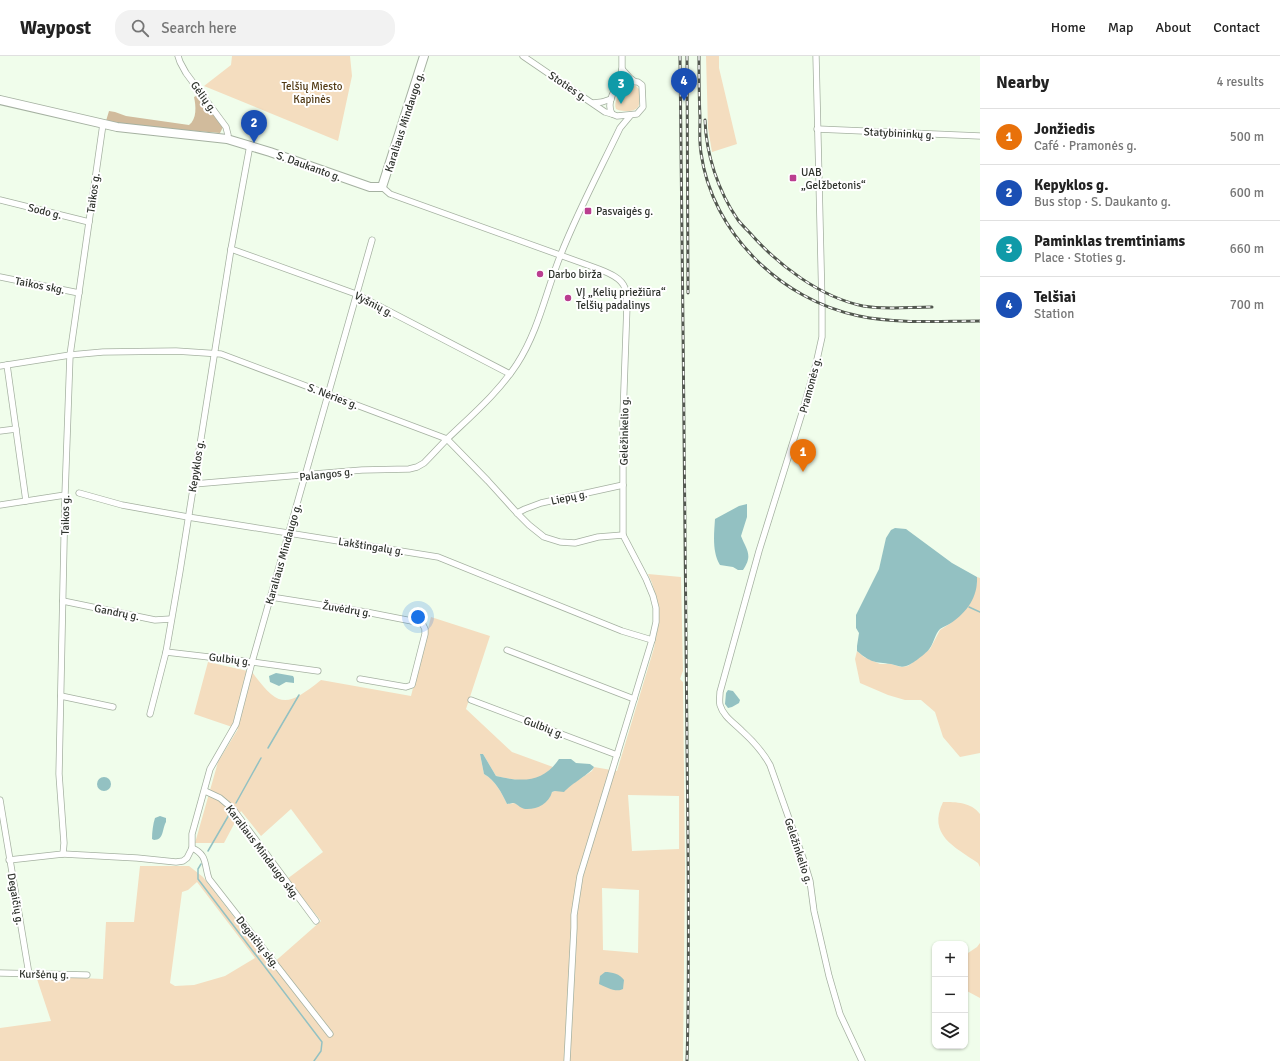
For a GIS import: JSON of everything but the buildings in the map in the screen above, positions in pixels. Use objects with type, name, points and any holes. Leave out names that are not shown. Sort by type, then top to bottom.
[{"type":"main road","name":"Karaliaus Mindaugo g.","points":[[382,187],[424,56]]},
{"type":"main road","name":"S. Daukanto g.","points":[[0,100],[129,129],[227,139],[250,145],[370,187],[382,187]]},
{"type":"street","name":"Gėlių g.","points":[[178,56],[186,73],[226,128],[228,134],[227,139]]},
{"type":"street","name":"Stoties g.","points":[[523,56],[606,112],[614,114]]},
{"type":"street","points":[[620,84],[622,56]]},
{"type":"street","name":"Pramonės g.","points":[[719,704],[720,692],[760,551],[804,407],[822,337],[816,56]]},
{"type":"street","points":[[622,69],[634,81]]},
{"type":"street","points":[[614,114],[630,116],[637,114],[643,107],[642,85],[640,82],[623,81],[610,99],[610,109],[614,114],[620,128]]},
{"type":"street","name":"Stoties g.","points":[[593,103],[610,99]]},
{"type":"street","points":[[447,439],[486,403],[510,374],[525,351],[533,336],[561,255],[620,128],[630,116]]},
{"type":"street","name":"Taikos g.","points":[[63,854],[64,843],[59,774],[65,495],[70,355],[103,124]]},
{"type":"street","name":"Statybininkų g.","points":[[817,129],[980,136]]},
{"type":"street","name":"Kepyklos g.","points":[[150,714],[166,652],[231,249],[250,145]]},
{"type":"street","name":"S. Daukanto g.","points":[[382,187],[390,194],[561,255]]},
{"type":"street","name":"Sodo g.","points":[[0,200],[89,222]]},
{"type":"street","name":"Karaliaus Mindaugo g.","points":[[192,848],[192,834],[210,769],[236,724],[252,662],[372,240]]},
{"type":"street","name":"Vyšnių g.","points":[[231,249],[356,294],[510,374]]},
{"type":"street","name":"Geležinkelio g.","points":[[561,255],[609,274],[621,282],[624,288],[627,305],[623,416],[623,535],[646,579],[656,608],[656,622],[652,640],[579,881],[574,915],[567,1061]]},
{"type":"street","name":"Taikos skg.","points":[[0,277],[79,293]]},
{"type":"street","name":"S. Nėries g.","points":[[0,366],[70,355],[103,352],[176,351],[215,354],[230,357],[447,439],[488,481],[517,514],[544,537],[560,542],[575,543],[598,537],[623,535]]},
{"type":"street","points":[[7,365],[26,501]]},
{"type":"street","points":[[0,431],[16,429]]},
{"type":"street","name":"Palangos g.","points":[[194,484],[305,476],[362,470],[413,468],[424,463],[447,439]]},
{"type":"street","name":"Liepų g.","points":[[517,514],[524,509],[541,503],[623,485]]},
{"type":"street","name":"Lakštingalų g.","points":[[80,493],[122,504],[188,518],[438,557],[622,631],[652,640]]},
{"type":"street","points":[[0,505],[65,495]]},
{"type":"street","name":"Žuvėdrų g.","points":[[271,597],[366,612],[422,623],[425,629],[425,634],[412,685],[406,687],[360,679]]},
{"type":"street","name":"Gandrų g.","points":[[63,601],[155,620],[171,619]]},
{"type":"street","points":[[506,650],[634,699]]},
{"type":"street","name":"Gulbių g.","points":[[166,652],[318,671]]},
{"type":"street","points":[[61,696],[113,707]]},
{"type":"street","name":"Gulbių g.","points":[[471,700],[617,755]]},
{"type":"street","name":"Geležinkelio g.","points":[[719,704],[729,720],[759,748],[770,765],[810,881],[814,911],[829,976],[840,1014],[862,1061]]},
{"type":"street","name":"Karaliaus Mindaugo skg.","points":[[204,791],[220,798],[232,809],[316,921]]},
{"type":"street","name":"Degaičių g.","points":[[0,800],[29,974]]},
{"type":"street","points":[[9,860],[63,854],[183,861],[192,848]]},
{"type":"street","name":"Degaičių skg.","points":[[192,848],[201,854],[205,859],[209,879],[330,1034]]},
{"type":"street","name":"Kuršėnų g.","points":[[0,973],[87,975]]},
{"type":"green space","name":"Telšių Miesto Kapinės","points":[[232,56],[350,56],[352,76],[338,141],[204,86],[231,65]]},
{"type":"green space","points":[[706,56],[719,56],[719,68],[737,144],[712,152],[708,128]]},
{"type":"green space","points":[[627,86],[636,86],[639,89],[639,104],[636,109],[633,110],[618,110],[615,106],[616,100]]},
{"type":"green space","points":[[648,574],[681,577],[683,671],[680,679],[683,682],[685,867],[683,1061],[0,1061],[0,1028],[51,1021],[36,976],[103,979],[106,922],[134,922],[140,866],[189,866],[203,877],[271,965],[321,921],[287,879],[323,852],[291,809],[261,836],[241,811],[224,843],[195,843],[218,762],[238,729],[194,714],[208,662],[252,672],[269,692],[276,698],[284,700],[299,696],[321,680],[411,696],[431,617],[490,636],[466,709],[512,752],[553,767],[536,779],[518,780],[496,776],[483,754],[480,754],[484,774],[495,783],[507,804],[515,803],[519,806],[555,791],[564,791],[592,771],[594,767],[617,771],[654,648],[658,626],[658,606]],"holes":[[[628,795],[679,796],[679,849],[632,851]],[[197,882],[255,958],[225,976],[194,985],[175,986],[170,983],[182,892],[188,890]],[[602,888],[639,890],[638,953],[603,950]]]},
{"type":"green space","points":[[977,577],[980,578],[980,753],[960,757],[943,737],[935,712],[921,700],[905,700],[888,695],[860,683],[855,659],[857,651],[864,657],[880,664],[891,664],[901,667],[908,666],[930,649],[940,630],[951,623],[977,584]]},
{"type":"green space","points":[[943,802],[968,805],[980,814],[980,867],[978,863],[946,839],[941,832],[938,823],[939,813]]},
{"type":"green space","points":[[980,943],[980,998],[968,992],[968,953]]},
{"type":"shaded area","points":[[200,94],[223,127],[220,133],[137,126],[106,121],[109,111],[126,116],[189,125],[195,116],[194,97]]},
{"type":"water","points":[[747,504],[747,517],[741,536],[748,553],[746,565],[743,570],[738,570],[733,567],[720,565],[717,560],[715,549],[715,519],[739,506]]},
{"type":"water","points":[[895,528],[906,529],[952,563],[977,577],[976,591],[967,609],[957,619],[940,629],[926,653],[902,667],[873,661],[857,651],[859,633],[856,628],[856,615],[879,569],[886,538],[891,530]]},
{"type":"water","points":[[276,673],[293,676],[294,683],[286,682],[279,686],[270,682],[269,676]]},
{"type":"water","points":[[728,690],[733,691],[740,700],[739,703],[728,708],[725,704],[726,693]]},
{"type":"water","points":[[480,754],[483,754],[496,776],[523,780],[539,777],[546,773],[559,759],[571,759],[576,763],[590,764],[594,767],[564,792],[552,792],[548,800],[542,805],[525,809],[514,803],[507,804],[495,783],[484,774]]},
{"type":"water","points":[[101,777],[107,777],[111,781],[111,787],[107,791],[101,791],[97,787],[97,781]]},
{"type":"water","points":[[160,816],[166,818],[166,822],[160,838],[154,840],[152,839],[154,820]]},
{"type":"water","points":[[605,972],[610,972],[620,976],[624,980],[623,989],[614,990],[599,984],[600,976]]},
{"type":"waterway","points":[[969,607],[980,612]]},
{"type":"waterway","points":[[268,748],[299,695]]},
{"type":"waterway","points":[[236,803],[261,758]]},
{"type":"waterway","points":[[208,851],[230,813]]},
{"type":"waterway","points":[[201,864],[198,869],[198,879],[322,1042],[321,1051],[314,1061]]},
{"type":"railway","points":[[680,56],[686,571],[688,862],[687,1061]]},
{"type":"railway","points":[[687,56],[688,293]]},
{"type":"railway","points":[[699,56],[700,144],[708,182],[719,210],[735,236],[755,258],[778,278],[803,295],[830,308],[874,319],[934,322],[980,321]]},
{"type":"railway","points":[[705,120],[708,146],[714,172],[719,185],[738,220],[773,257],[801,278],[847,302],[871,307],[932,307]]},
{"type":"place","name":"Telšiai","points":[[684,101]]},
{"type":"place","name":"Paminklas tremtiniams","points":[[621,104]]},
{"type":"place","name":"Kepyklos g.","points":[[254,143]]},
{"type":"place","name":"UAB „Gelžbetonis“","points":[[793,178]]},
{"type":"place","name":"Pasvaigės g.","points":[[588,211]]},
{"type":"place","name":"Darbo birža","points":[[540,274]]},
{"type":"place","name":"VĮ „Kelių priežiūra“ Telšių padalinys","points":[[568,298]]},
{"type":"place","name":"Jonžiedis","points":[[803,472]]}]
